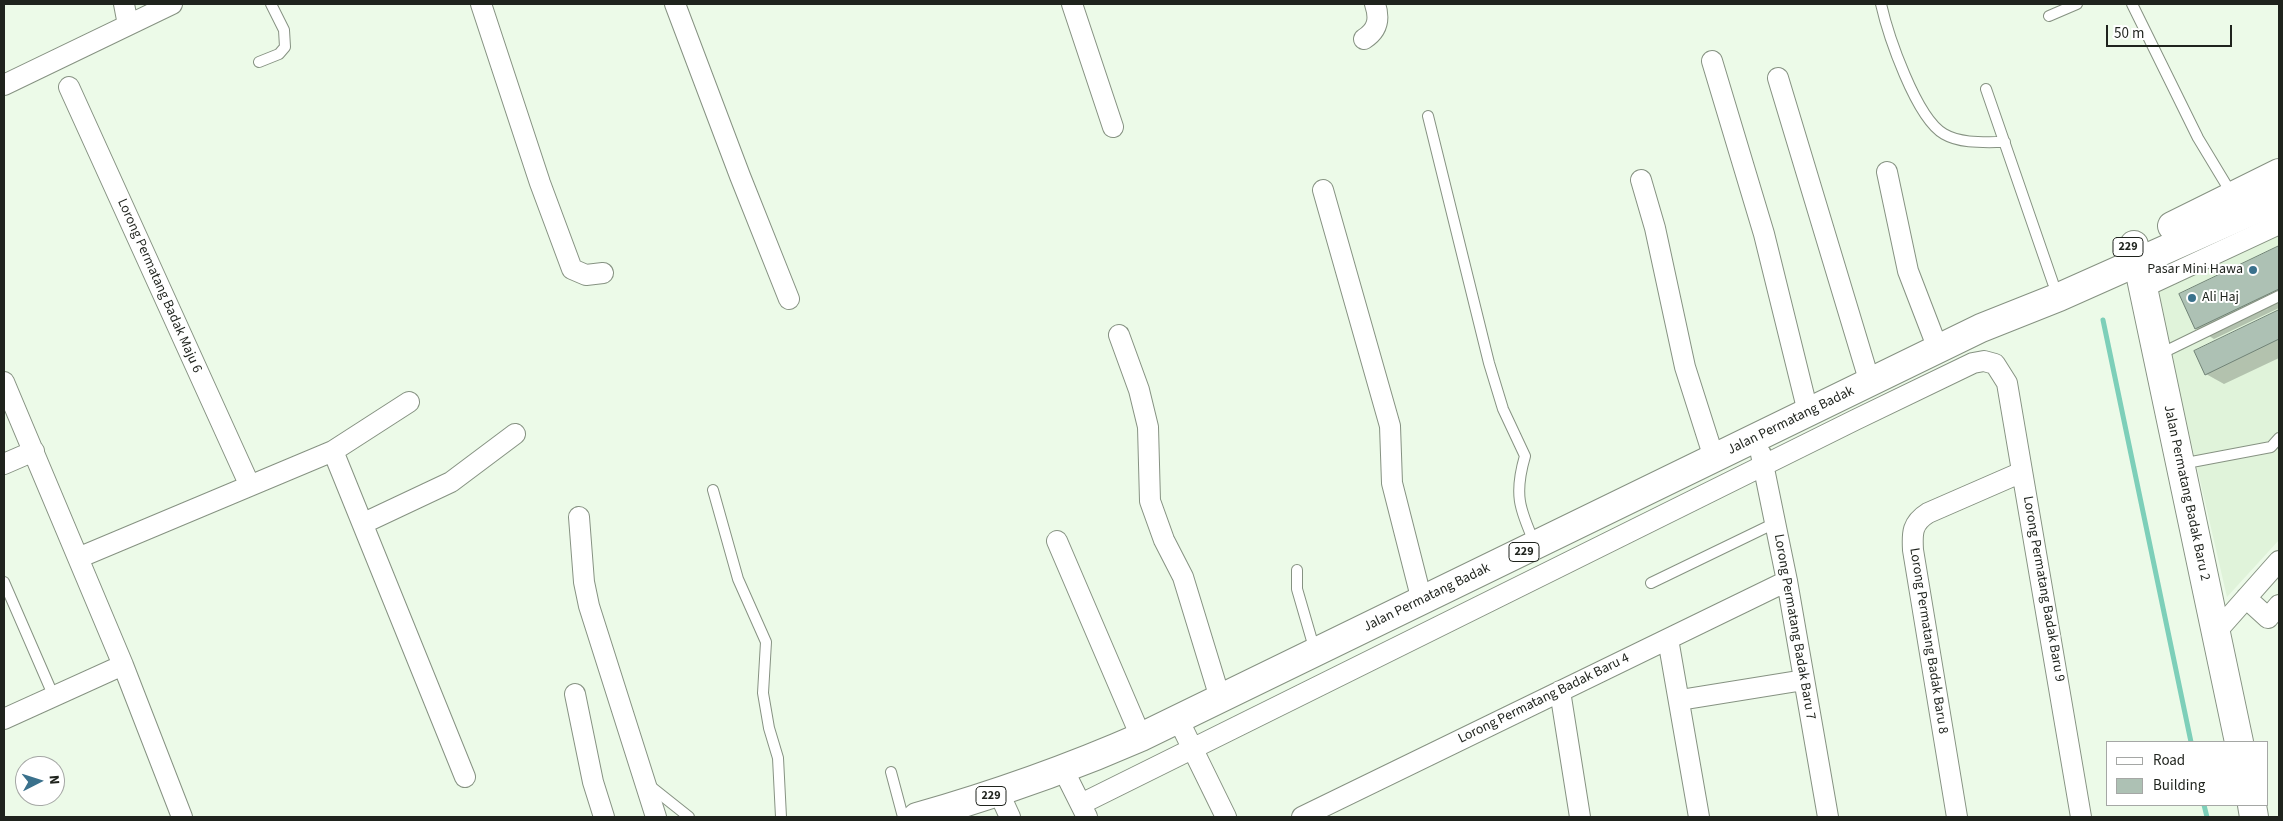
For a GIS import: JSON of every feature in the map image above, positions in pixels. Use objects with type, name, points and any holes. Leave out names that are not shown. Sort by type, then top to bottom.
[{"type":"main road","name":"Jalan Permatang Badak","points":[[917,817],[1004,805],[1063,769],[1141,737],[1981,328],[2059,297],[2233,197],[2279,173]]},
{"type":"main road","name":"Jalan Permatang Badak","points":[[1981,328],[2052,284],[2279,199]]},
{"type":"main road","name":"Jalan Permatang Badak Baru 2","points":[[2135,253],[2144,287],[2239,741]]},
{"type":"street","points":[[124,4],[128,24]]},
{"type":"street","points":[[4,85],[172,4]]},
{"type":"street","points":[[481,4],[540,183],[572,269],[586,276],[603,273]]},
{"type":"street","points":[[675,4],[740,176],[789,298]]},
{"type":"street","points":[[1072,4],[1113,127]]},
{"type":"street","points":[[1364,39],[1373,34],[1377,26],[1378,13],[1376,4]]},
{"type":"street","points":[[1712,61],[1764,234],[1808,412]]},
{"type":"street","points":[[1778,78],[1870,383]]},
{"type":"street","name":"Lorong Permatang Badak Maju 6","points":[[69,87],[250,486]]},
{"type":"street","points":[[1888,172],[1908,271],[1938,349]]},
{"type":"street","points":[[1641,180],[1654,228],[1685,367],[1714,458]]},
{"type":"street","points":[[1323,190],[1390,426],[1392,483],[1422,601]]},
{"type":"street","points":[[2144,287],[2279,224]]},
{"type":"street","points":[[1119,335],[1139,390],[1148,426],[1150,501],[1164,540],[1184,577],[1220,698]]},
{"type":"street","name":"Lorong Permatang Badak Baru 9","points":[[1764,466],[1973,363],[1984,361],[1995,364],[2007,383],[2081,817]]},
{"type":"street","points":[[4,382],[123,665],[182,817]]},
{"type":"street","points":[[78,558],[333,451],[409,402]]},
{"type":"street","points":[[364,522],[452,482],[515,434]]},
{"type":"street","name":"Lorong Permatang Badak Baru 7","points":[[1758,437],[1787,581],[1828,817]]},
{"type":"street","points":[[4,464],[34,451]]},
{"type":"street","points":[[333,451],[364,522],[465,777]]},
{"type":"street","points":[[1063,769],[1084,811],[1194,750],[1764,466]]},
{"type":"street","name":"Lorong Permatang Badak Baru 8","points":[[1957,817],[1913,550],[1913,527],[1919,518],[1928,513],[2022,472]]},
{"type":"street","points":[[579,517],[584,582],[589,606],[656,817]]},
{"type":"street","points":[[1058,541],[1141,737]]},
{"type":"street","points":[[2216,632],[2279,561]]},
{"type":"street","name":"Lorong Permatang Badak Baru 4","points":[[1302,817],[1787,581]]},
{"type":"street","points":[[2246,598],[2274,611]]},
{"type":"street","points":[[1668,638],[1699,817]]},
{"type":"street","points":[[4,719],[123,665]]},
{"type":"street","points":[[1680,700],[1804,680]]},
{"type":"street","points":[[1560,690],[1574,815]]},
{"type":"street","points":[[575,694],[593,782],[604,817]]},
{"type":"street","points":[[1178,719],[1226,817]]},
{"type":"lane","points":[[259,62],[279,54],[285,47],[284,30],[271,4]]},
{"type":"lane","points":[[1881,4],[1894,47],[1905,74],[1919,103],[1935,127],[1953,138],[1975,142],[2005,142]]},
{"type":"lane","points":[[2049,16],[2077,4]]},
{"type":"lane","points":[[2132,4],[2198,138],[2233,197]]},
{"type":"lane","points":[[1986,89],[2052,284]]},
{"type":"lane","points":[[1428,116],[1489,363],[1503,409],[1525,456],[1518,479],[1519,500],[1522,514],[1536,546]]},
{"type":"lane","points":[[2157,356],[2279,296]]},
{"type":"lane","points":[[2180,464],[2271,447],[2279,438]]},
{"type":"lane","points":[[713,490],[738,579],[766,642],[763,694],[769,728],[778,758],[781,817]]},
{"type":"lane","points":[[1651,583],[1776,524]]},
{"type":"lane","points":[[1297,570],[1297,589],[1316,652]]},
{"type":"lane","points":[[4,582],[54,697]]},
{"type":"lane","points":[[891,772],[903,817]]},
{"type":"lane","points":[[646,782],[689,817]]},
{"type":"shaded area","points":[[2279,233],[2279,540],[2227,597],[2156,290]]},
{"type":"building","points":[[2279,246],[2279,289],[2195,329],[2179,294]]},
{"type":"building","points":[[2279,310],[2279,339],[2205,375],[2194,351]]},
{"type":"waterway","points":[[2103,320],[2191,741]]},
{"type":"waterway","points":[[2204,806],[2207,817]]},
{"type":"place","name":"Pasar Mini Hawa","points":[[2253,270]]},
{"type":"place","name":"Ali Haj","points":[[2192,298]]}]
